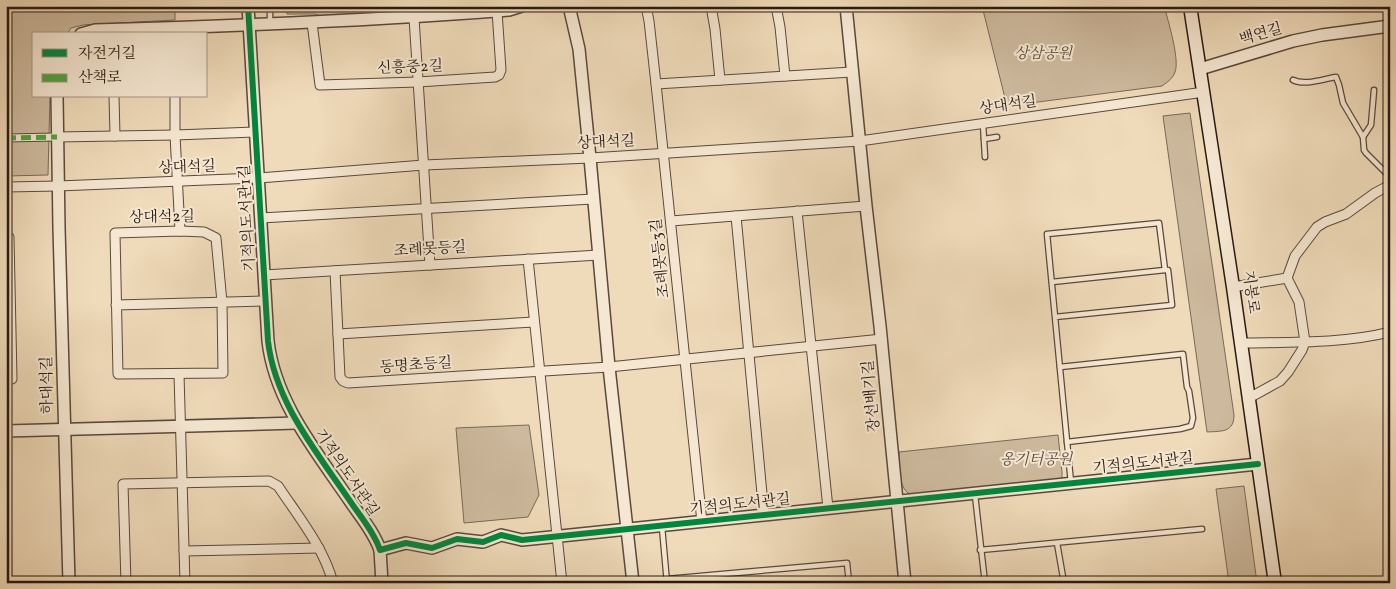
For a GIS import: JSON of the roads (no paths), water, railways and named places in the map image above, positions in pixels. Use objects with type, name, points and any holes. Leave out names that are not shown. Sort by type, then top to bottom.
[{"type":"main road","name":"지봉로","points":[[1190,6],[1233,287],[1275,583]]},
{"type":"street","name":"기적의도서관1길","points":[[248,6],[268,341],[277,382],[297,423]]},
{"type":"street","points":[[88,32],[95,30],[113,32],[174,31],[414,18],[496,9],[509,10],[522,6]]},
{"type":"street","points":[[569,6],[579,50],[609,367],[633,583]]},
{"type":"street","name":"조례못등3길","points":[[646,6],[664,154],[702,522]]},
{"type":"street","points":[[711,6],[720,80]]},
{"type":"street","points":[[776,6],[785,76]]},
{"type":"street","name":"장선배기길","points":[[846,6],[866,206],[882,339],[905,583]]},
{"type":"street","name":"신흥중2길","points":[[312,23],[320,85],[495,77],[499,75],[501,70],[496,9]]},
{"type":"street","points":[[414,18],[430,265]]},
{"type":"street","name":"백연길","points":[[1200,69],[1293,41],[1390,26]]},
{"type":"street","points":[[656,84],[852,72]]},
{"type":"street","name":"상대석길","points":[[6,187],[258,178],[424,165],[664,154],[860,141],[1204,92]]},
{"type":"street","name":"하대석길","points":[[57,98],[69,583]]},
{"type":"street","points":[[114,98],[115,136]]},
{"type":"street","points":[[175,98],[180,231]]},
{"type":"street","points":[[6,138],[255,132]]},
{"type":"street","points":[[1249,398],[1280,381],[1298,358],[1305,342],[1299,302],[1287,278],[1295,256],[1317,227],[1346,214],[1375,193],[1390,185]]},
{"type":"street","points":[[261,218],[594,199]]},
{"type":"street","points":[[671,221],[866,206]]},
{"type":"street","points":[[797,211],[828,508]]},
{"type":"street","points":[[736,216],[764,515]]},
{"type":"street","name":"상대석2길","points":[[204,232],[216,238],[222,302],[223,373],[118,374],[115,233],[204,232]]},
{"type":"street","points":[[6,238],[9,238],[12,379],[6,379]]},
{"type":"street","name":"조례못등길","points":[[264,275],[599,256]]},
{"type":"street","points":[[528,260],[562,583]]},
{"type":"street","name":"동명초등길","points":[[335,271],[340,377],[348,383],[609,367]]},
{"type":"street","points":[[1233,287],[1287,278]]},
{"type":"street","points":[[116,305],[265,301]]},
{"type":"street","points":[[338,334],[534,322]]},
{"type":"street","points":[[1241,343],[1305,342],[1362,338],[1390,332]]},
{"type":"street","points":[[609,367],[882,339]]},
{"type":"street","points":[[179,374],[185,583]]},
{"type":"street","name":"기적의도서관길","points":[[6,431],[297,423],[370,530],[380,550],[406,543],[435,548],[458,539],[483,542],[500,535],[522,540],[1258,464]]},
{"type":"street","points":[[126,583],[123,484],[269,481],[278,486],[318,548],[333,583]]},
{"type":"street","points":[[6,530],[7,583]]},
{"type":"street","points":[[184,551],[318,548]]},
{"type":"street","points":[[380,550],[382,583]]},
{"type":"lane","points":[[270,6],[270,25]]},
{"type":"lane","points":[[1293,80],[1308,82],[1336,76],[1343,103],[1363,137],[1364,150],[1390,177]]},
{"type":"lane","points":[[1363,137],[1371,125],[1374,90]]},
{"type":"lane","points":[[983,124],[985,157]]},
{"type":"lane","points":[[984,139],[997,137]]},
{"type":"lane","points":[[1055,317],[1172,304],[1168,270],[1165,270],[1159,223],[1047,234],[1071,484]]},
{"type":"lane","points":[[1052,282],[1165,270]]},
{"type":"lane","points":[[1060,367],[1183,354],[1193,418],[1191,426],[1180,429],[1067,442]]},
{"type":"lane","points":[[974,494],[984,583]]},
{"type":"lane","points":[[662,526],[667,581],[847,563],[849,583]]},
{"type":"lane","points":[[980,550],[1202,529]]},
{"type":"lane","points":[[1057,542],[1064,583]]},
{"type":"park label","name":"상삼공원","points":[[1043,54]]},
{"type":"park label","name":"옹기터공원","points":[[1036,460]]}]
